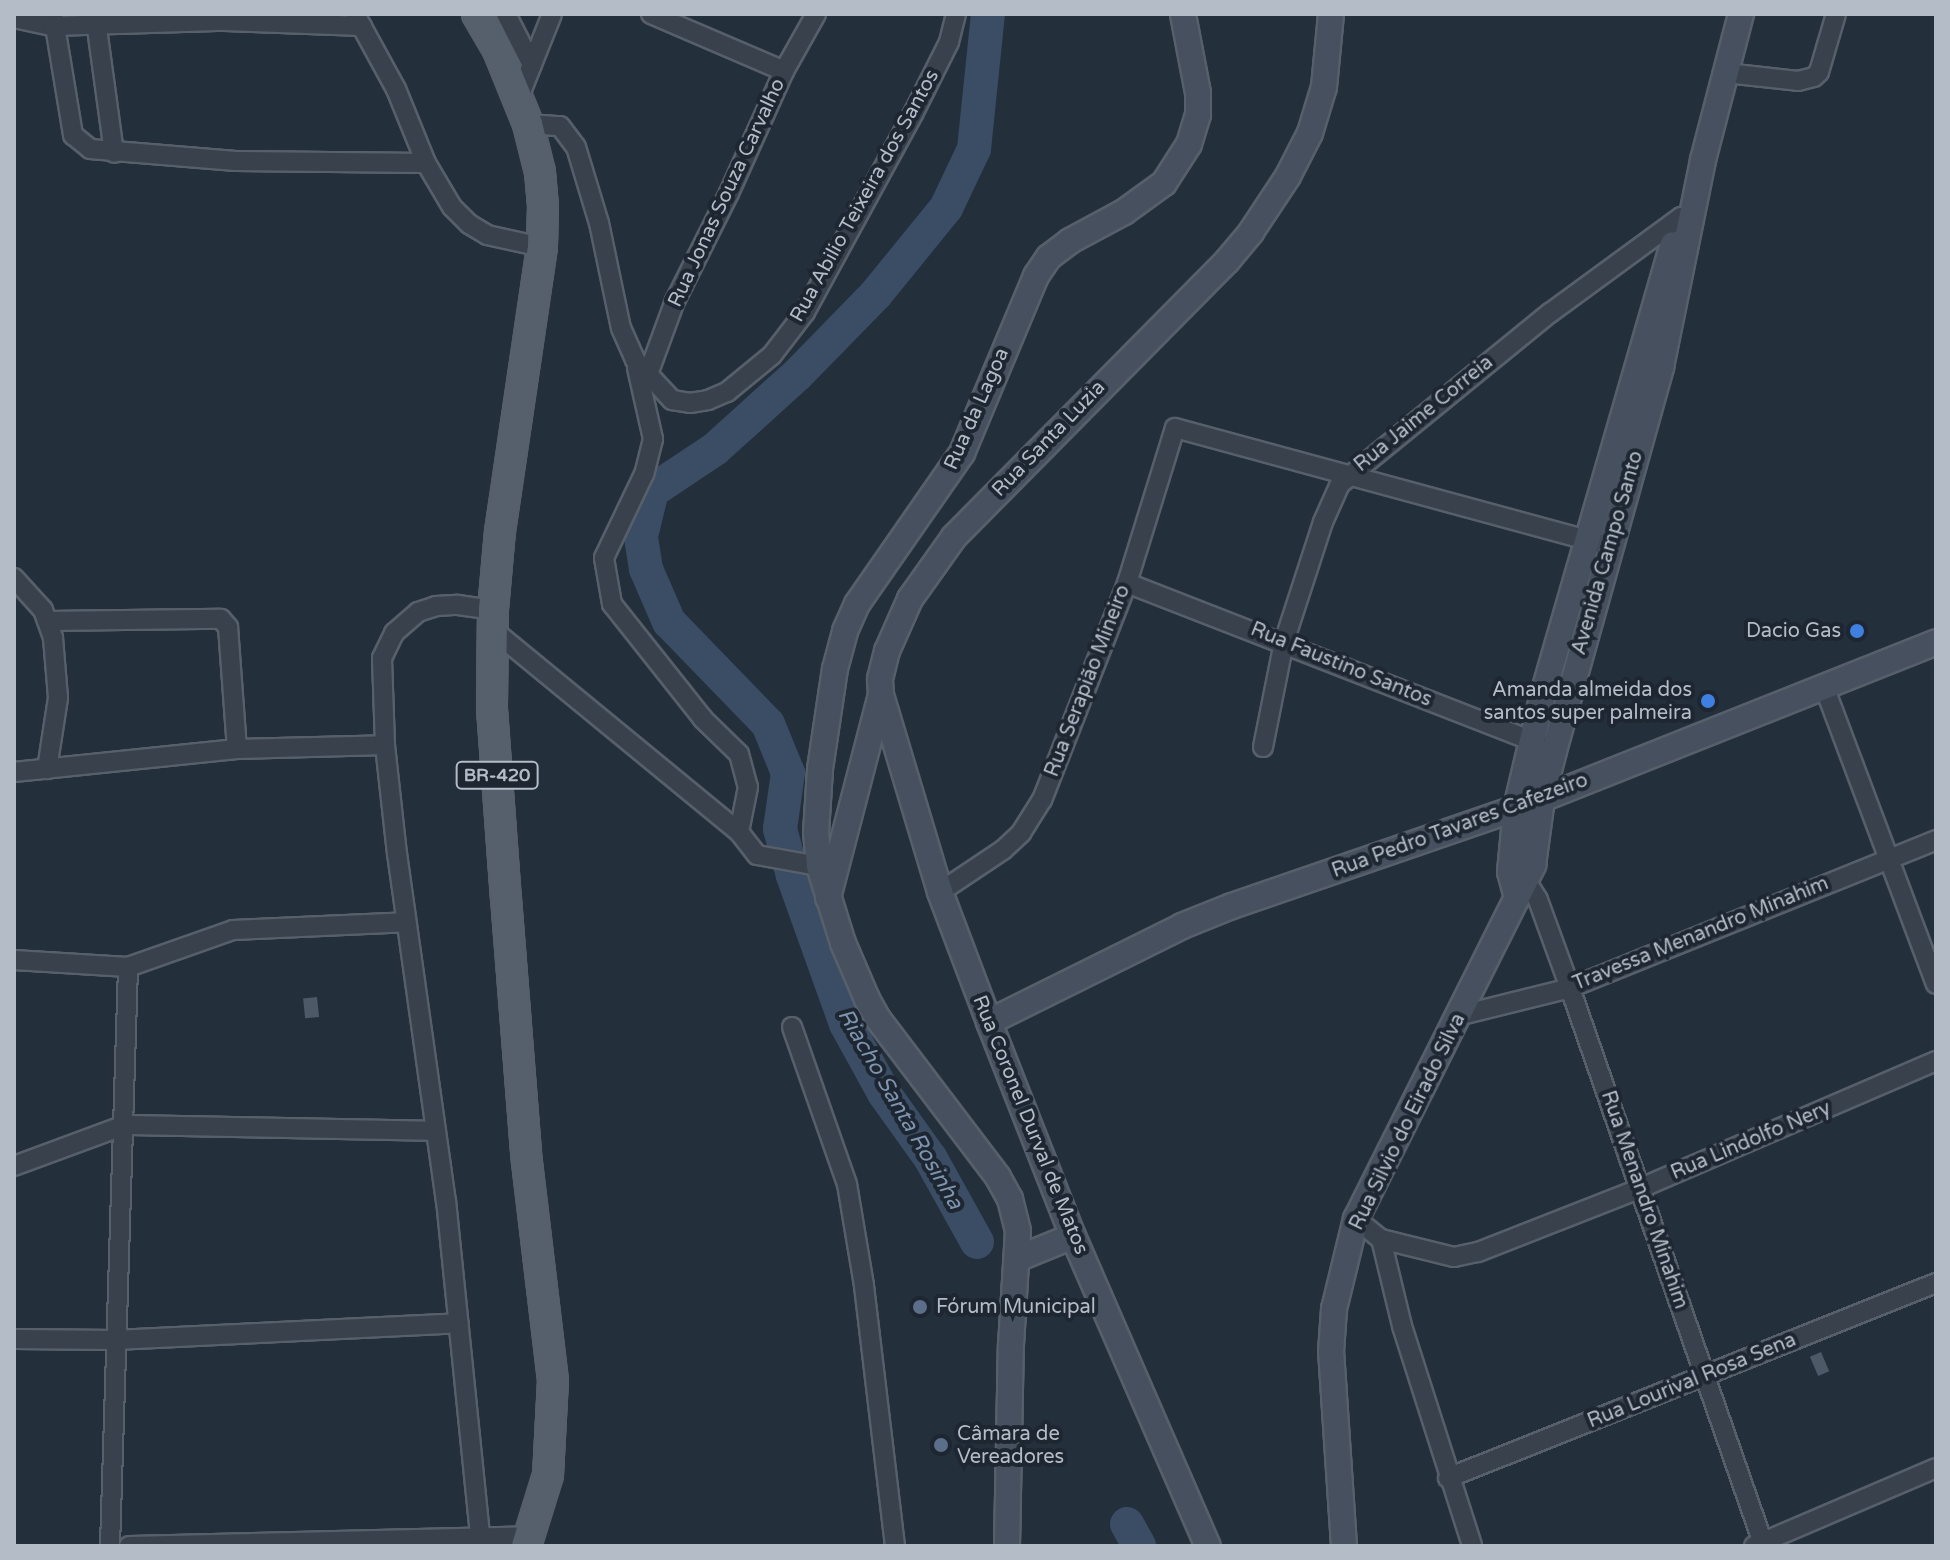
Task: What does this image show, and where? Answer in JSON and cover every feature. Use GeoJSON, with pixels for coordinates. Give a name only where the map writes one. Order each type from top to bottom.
{"type":"FeatureCollection","features":[{"type":"Feature","properties":{"kind":"main road","name":"BR-420"},"geometry":{"type":"LineString","coordinates":[[477,14],[524,111],[540,172],[542,247],[500,531],[493,620],[492,709],[526,1154],[553,1380],[548,1475],[528,1541]]}},
{"type":"Feature","properties":{"kind":"street"},"geometry":{"type":"LineString","coordinates":[[506,14],[532,65]]}},
{"type":"Feature","properties":{"kind":"street"},"geometry":{"type":"LineString","coordinates":[[552,14],[532,65],[524,111],[560,126],[576,147],[599,223],[621,328],[635,360],[653,439],[644,474],[604,558],[612,604],[703,719],[739,754],[748,787],[739,832]]}},
{"type":"Feature","properties":{"kind":"street"},"geometry":{"type":"LineString","coordinates":[[651,14],[784,71]]}},
{"type":"Feature","properties":{"kind":"street","name":"Rua Jonas Souza Carvalho"},"geometry":{"type":"LineString","coordinates":[[647,377],[675,301],[729,193],[784,71],[816,14]]}},
{"type":"Feature","properties":{"kind":"street","name":"Rua Abilio Teixeira dos Santos"},"geometry":{"type":"LineString","coordinates":[[647,377],[672,400],[690,403],[727,392],[772,355],[805,312],[913,114],[949,42],[956,14]]}},
{"type":"Feature","properties":{"kind":"street","name":"Rua da Lagoa"},"geometry":{"type":"LineString","coordinates":[[1007,1546],[1011,1345],[1019,1258],[1018,1231],[1004,1188],[878,1019],[828,900],[819,866],[816,833],[820,769],[835,669],[845,631],[857,604],[962,453],[1025,296],[1049,257],[1070,241],[1148,197],[1164,183],[1189,144],[1198,115],[1198,93],[1183,14]]}},
{"type":"Feature","properties":{"kind":"street","name":"Rua Santa Luzia"},"geometry":{"type":"LineString","coordinates":[[828,900],[881,695],[880,679],[887,651],[910,599],[954,537],[1227,261],[1288,176],[1310,133],[1324,87],[1331,14]]}},
{"type":"Feature","properties":{"kind":"street","name":"Avenida Campo Santo"},"geometry":{"type":"LineString","coordinates":[[1522,889],[1533,865],[1542,799],[1543,746],[1586,539],[1687,218],[1741,14]]}},
{"type":"Feature","properties":{"kind":"street"},"geometry":{"type":"LineString","coordinates":[[1726,73],[1798,81],[1814,77],[1819,72],[1836,14]]}},
{"type":"Feature","properties":{"kind":"street"},"geometry":{"type":"LineString","coordinates":[[14,18],[358,20],[396,89],[426,163],[452,207],[469,224],[487,235],[542,247]]}},
{"type":"Feature","properties":{"kind":"street"},"geometry":{"type":"LineString","coordinates":[[94,19],[114,153]]}},
{"type":"Feature","properties":{"kind":"street"},"geometry":{"type":"LineString","coordinates":[[52,20],[73,135],[90,149],[236,161],[426,163]]}},
{"type":"Feature","properties":{"kind":"street","name":"Avenida Campo Santo"},"geometry":{"type":"LineString","coordinates":[[1522,889],[1510,860],[1516,808],[1543,746],[1610,546],[1661,367],[1687,218]]}},
{"type":"Feature","properties":{"kind":"street","name":"Rua Jaime Correia"},"geometry":{"type":"LineString","coordinates":[[1263,747],[1284,642],[1323,522],[1333,496],[1348,475],[1550,313],[1687,218]]}},
{"type":"Feature","properties":{"kind":"street"},"geometry":{"type":"LineString","coordinates":[[635,360],[647,377]]}},
{"type":"Feature","properties":{"kind":"street","name":"Rua Serapião Mineiro"},"geometry":{"type":"LineString","coordinates":[[940,892],[1003,850],[1021,833],[1042,800],[1127,583],[1175,428],[1348,475]]}},
{"type":"Feature","properties":{"kind":"street"},"geometry":{"type":"LineString","coordinates":[[1348,475],[1610,546]]}},
{"type":"Feature","properties":{"kind":"street"},"geometry":{"type":"LineString","coordinates":[[14,578],[35,598],[53,638],[58,698],[47,769]]}},
{"type":"Feature","properties":{"kind":"street","name":"Rua Faustino Santos"},"geometry":{"type":"LineString","coordinates":[[1127,583],[1543,746]]}},
{"type":"Feature","properties":{"kind":"street"},"geometry":{"type":"LineString","coordinates":[[480,1535],[459,1323],[385,745],[382,658],[394,633],[418,612],[436,606],[493,620],[739,832],[757,855],[819,866]]}},
{"type":"Feature","properties":{"kind":"street"},"geometry":{"type":"LineString","coordinates":[[47,621],[221,619],[228,627],[237,749]]}},
{"type":"Feature","properties":{"kind":"street","name":"Rua Pedro Tavares Cafezeiro"},"geometry":{"type":"LineString","coordinates":[[989,1022],[1182,926],[1542,799],[1825,689],[1936,642]]}},
{"type":"Feature","properties":{"kind":"street"},"geometry":{"type":"LineString","coordinates":[[1825,689],[1936,984]]}},
{"type":"Feature","properties":{"kind":"street","name":"Rua Coronel Durval de Matos"},"geometry":{"type":"LineString","coordinates":[[881,695],[940,892],[989,1022],[1073,1236],[1208,1546]]}},
{"type":"Feature","properties":{"kind":"street"},"geometry":{"type":"LineString","coordinates":[[14,772],[237,749],[385,745]]}},
{"type":"Feature","properties":{"kind":"street","name":"Travessa Menandro Minahim"},"geometry":{"type":"LineString","coordinates":[[1461,1015],[1570,988],[1936,840]]}},
{"type":"Feature","properties":{"kind":"street","name":"Rua Menandro Minahim"},"geometry":{"type":"LineString","coordinates":[[1522,889],[1570,988],[1641,1188],[1760,1545]]}},
{"type":"Feature","properties":{"kind":"street","name":"Rua Silvio do Eirado Silva"},"geometry":{"type":"LineString","coordinates":[[1344,1546],[1331,1352],[1334,1309],[1356,1219],[1522,889]]}},
{"type":"Feature","properties":{"kind":"street"},"geometry":{"type":"LineString","coordinates":[[14,960],[128,967],[233,930],[406,922]]}},
{"type":"Feature","properties":{"kind":"street"},"geometry":{"type":"LineString","coordinates":[[110,1546],[128,967]]}},
{"type":"Feature","properties":{"kind":"street"},"geometry":{"type":"LineString","coordinates":[[792,1027],[847,1184],[864,1286],[895,1546]]}},
{"type":"Feature","properties":{"kind":"street","name":"Rua Lindolfo Nery"},"geometry":{"type":"LineString","coordinates":[[1381,1239],[1454,1257],[1478,1252],[1641,1188],[1936,1061]]}},
{"type":"Feature","properties":{"kind":"street"},"geometry":{"type":"LineString","coordinates":[[14,1166],[125,1125],[434,1131]]}},
{"type":"Feature","properties":{"kind":"street"},"geometry":{"type":"LineString","coordinates":[[1356,1219],[1381,1239],[1402,1326],[1472,1546]]}},
{"type":"Feature","properties":{"kind":"street"},"geometry":{"type":"LineString","coordinates":[[1019,1258],[1073,1236]]}},
{"type":"Feature","properties":{"kind":"street","name":"Rua Lourival Rosa Sena"},"geometry":{"type":"LineString","coordinates":[[1448,1478],[1936,1283]]}},
{"type":"Feature","properties":{"kind":"street"},"geometry":{"type":"LineString","coordinates":[[14,1339],[115,1340],[459,1323]]}},
{"type":"Feature","properties":{"kind":"street"},"geometry":{"type":"LineString","coordinates":[[1760,1545],[1936,1468]]}},
{"type":"Feature","properties":{"kind":"street"},"geometry":{"type":"LineString","coordinates":[[129,1546],[480,1535],[528,1541]]}},
{"type":"Feature","properties":{"kind":"building"},"geometry":{"type":"Polygon","coordinates":[[[317,997],[319,1017],[305,1018],[303,998],[317,997]]]}},
{"type":"Feature","properties":{"kind":"building"},"geometry":{"type":"Polygon","coordinates":[[[1821,1352],[1829,1371],[1818,1376],[1810,1357],[1821,1352]]]}},
{"type":"Feature","properties":{"kind":"waterway","name":"Riacho Santa Rosinha"},"geometry":{"type":"LineString","coordinates":[[977,1242],[931,1159],[884,1093],[846,1024],[793,876],[780,829],[788,773],[768,724],[669,622],[646,569],[641,536],[652,491],[715,449],[797,375],[876,294],[946,208],[974,149],[988,14]]}},
{"type":"Feature","properties":{"kind":"waterway","name":"Riacho Santa Rosinha"},"geometry":{"type":"LineString","coordinates":[[1127,1524],[1139,1546]]}},
{"type":"Feature","properties":{"kind":"place","name":"Dacio Gas"},"geometry":{"type":"Point","coordinates":[1857,631]}},
{"type":"Feature","properties":{"kind":"place","name":"Amanda almeida dos santos super palmeira"},"geometry":{"type":"Point","coordinates":[1708,701]}},
{"type":"Feature","properties":{"kind":"place","name":"Fórum Municipal"},"geometry":{"type":"Point","coordinates":[920,1307]}},
{"type":"Feature","properties":{"kind":"place","name":"Câmara de Vereadores"},"geometry":{"type":"Point","coordinates":[941,1445]}}]}
